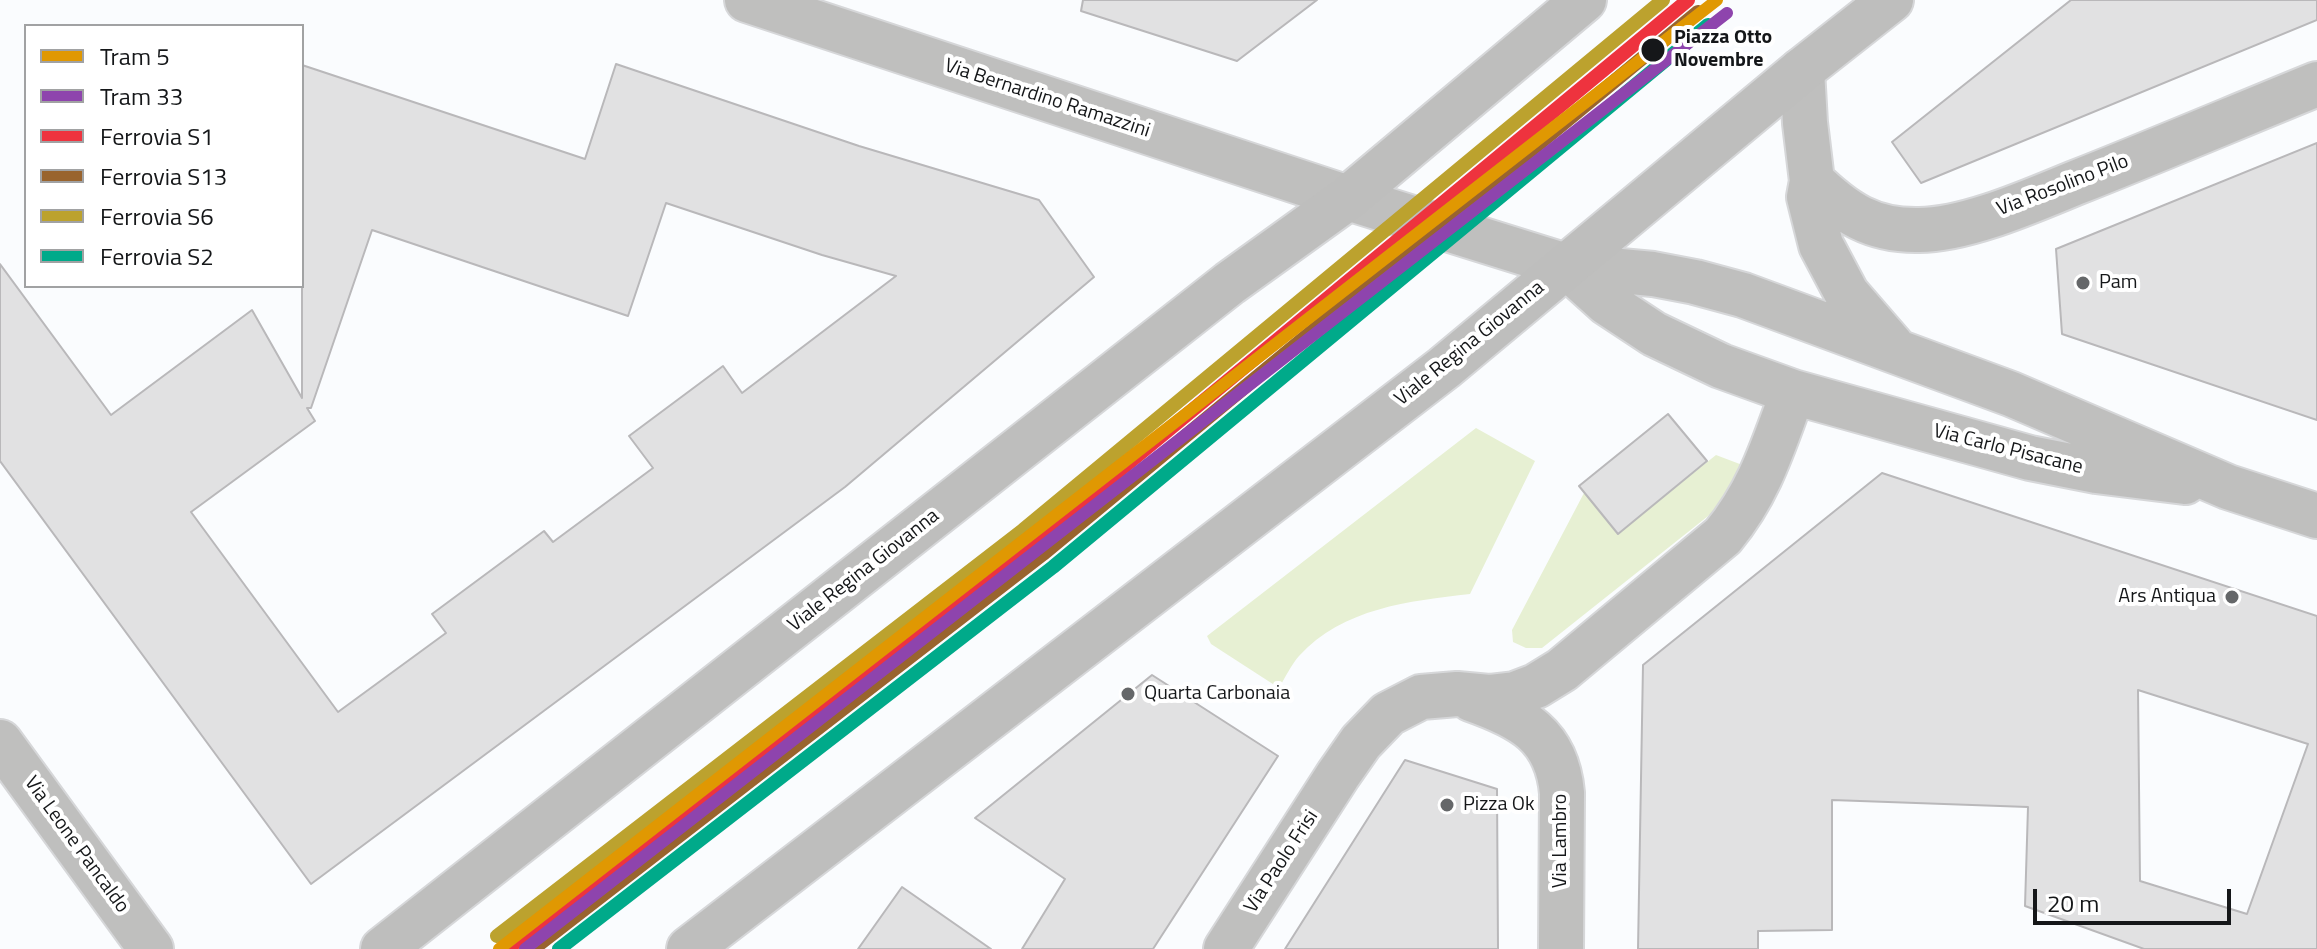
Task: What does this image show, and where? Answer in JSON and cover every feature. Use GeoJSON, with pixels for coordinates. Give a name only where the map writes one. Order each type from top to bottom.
{"type":"FeatureCollection","features":[{"type":"Feature","properties":{"kind":"street","name":"Via Bernardino Ramazzini"},"geometry":{"type":"LineString","coordinates":[[747,0],[1348,198]]}},
{"type":"Feature","properties":{"kind":"street"},"geometry":{"type":"LineString","coordinates":[[1348,198],[1584,0]]}},
{"type":"Feature","properties":{"kind":"street"},"geometry":{"type":"LineString","coordinates":[[1566,266],[1891,0]]}},
{"type":"Feature","properties":{"kind":"street"},"geometry":{"type":"LineString","coordinates":[[1802,70],[1812,181],[1809,197],[1821,245],[1830,266],[1859,309],[1897,351]]}},
{"type":"Feature","properties":{"kind":"street","name":"Via Rosolino Pilo"},"geometry":{"type":"LineString","coordinates":[[1812,181],[1836,204],[1867,221],[1899,229],[1938,229],[1966,223],[2041,197],[2317,84]]}},
{"type":"Feature","properties":{"kind":"street"},"geometry":{"type":"LineString","coordinates":[[1348,198],[1566,266],[1653,274],[1743,295],[1897,351]]}},
{"type":"Feature","properties":{"kind":"street","name":"Viale Regina Giovanna"},"geometry":{"type":"LineString","coordinates":[[383,949],[1230,283],[1348,198]]}},
{"type":"Feature","properties":{"kind":"street"},"geometry":{"type":"LineString","coordinates":[[1457,694],[1489,697],[1515,694],[1536,686],[1562,670],[1723,536],[1739,517],[1764,474],[1793,392],[1721,366],[1654,334],[1607,303],[1566,266]]}},
{"type":"Feature","properties":{"kind":"street","name":"Viale Regina Giovanna"},"geometry":{"type":"LineString","coordinates":[[689,949],[1444,368],[1566,266]]}},
{"type":"Feature","properties":{"kind":"street","name":"Via Carlo Pisacane"},"geometry":{"type":"LineString","coordinates":[[1897,351],[2011,394],[2228,487],[2317,516]]}},
{"type":"Feature","properties":{"kind":"street","name":"Via Carlo Pisacane"},"geometry":{"type":"LineString","coordinates":[[1793,392],[2064,466],[2228,487]]}},
{"type":"Feature","properties":{"kind":"street","name":"Via Paolo Frisi"},"geometry":{"type":"LineString","coordinates":[[1226,949],[1361,742],[1388,714],[1421,697],[1457,694]]}},
{"type":"Feature","properties":{"kind":"street","name":"Via Lambro"},"geometry":{"type":"LineString","coordinates":[[1457,694],[1504,710],[1533,729],[1554,755],[1562,793],[1561,949]]}},
{"type":"Feature","properties":{"kind":"street","name":"Via Leone Pancaldo"},"geometry":{"type":"LineString","coordinates":[[0,742],[151,949]]}},
{"type":"Feature","properties":{"kind":"green space"},"geometry":{"type":"Polygon","coordinates":[[[1476,428],[1535,461],[1470,594],[1401,604],[1356,617],[1316,640],[1299,656],[1279,688],[1211,644],[1207,636],[1476,428]]]}},
{"type":"Feature","properties":{"kind":"green space"},"geometry":{"type":"Polygon","coordinates":[[[1716,455],[1745,466],[1722,505],[1542,648],[1526,648],[1513,642],[1512,630],[1584,493],[1618,533],[1716,455]]]}},
{"type":"Feature","properties":{"kind":"building"},"geometry":{"type":"Polygon","coordinates":[[[1083,0],[1317,0],[1237,61],[1081,11],[1083,0]]]}},
{"type":"Feature","properties":{"kind":"building"},"geometry":{"type":"Polygon","coordinates":[[[2071,0],[2317,0],[2317,20],[1921,183],[1892,142],[2071,0]]]}},
{"type":"Feature","properties":{"kind":"building"},"geometry":{"type":"Polygon","coordinates":[[[616,64],[859,146],[1039,200],[1094,277],[845,487],[311,884],[0,461],[0,264],[111,415],[252,310],[302,398],[304,66],[585,159],[616,64]],[[666,203],[628,316],[372,230],[311,408],[307,408],[315,421],[191,512],[338,712],[446,633],[432,614],[544,531],[553,542],[653,468],[629,436],[723,366],[742,393],[896,276],[666,203]]]}},
{"type":"Feature","properties":{"kind":"building"},"geometry":{"type":"Polygon","coordinates":[[[2317,143],[2317,420],[2062,334],[2056,249],[2317,143]]]}},
{"type":"Feature","properties":{"kind":"building"},"geometry":{"type":"Polygon","coordinates":[[[1668,414],[1707,461],[1618,534],[1579,486],[1668,414]]]}},
{"type":"Feature","properties":{"kind":"building"},"geometry":{"type":"Polygon","coordinates":[[[1882,473],[2317,616],[2317,949],[2144,949],[2025,906],[2028,807],[1832,800],[1832,930],[1758,931],[1758,949],[1638,949],[1643,665],[1882,473]],[[2138,690],[2140,881],[2247,914],[2308,744],[2138,690]]]}},
{"type":"Feature","properties":{"kind":"building"},"geometry":{"type":"Polygon","coordinates":[[[1152,675],[1278,756],[1153,949],[1022,949],[1065,879],[975,818],[1152,675]]]}},
{"type":"Feature","properties":{"kind":"building"},"geometry":{"type":"Polygon","coordinates":[[[1405,760],[1497,789],[1498,949],[1285,949],[1405,760]]]}},
{"type":"Feature","properties":{"kind":"building"},"geometry":{"type":"Polygon","coordinates":[[[902,887],[991,949],[858,949],[902,887]]]}},
{"type":"Feature","properties":{"kind":"tram line","name":"5"},"geometry":{"type":"LineString","coordinates":[[499,949],[1717,0]]}},
{"type":"Feature","properties":{"kind":"tram line","name":"33"},"geometry":{"type":"LineString","coordinates":[[525,949],[1727,13]]}},
{"type":"Feature","properties":{"kind":"rail line","name":"S6"},"geometry":{"type":"LineString","coordinates":[[497,936],[1023,530],[1663,0]]}},
{"type":"Feature","properties":{"kind":"rail line","name":"S1"},"geometry":{"type":"LineString","coordinates":[[507,949],[1033,542],[1688,0]]}},
{"type":"Feature","properties":{"kind":"rail line","name":"S13"},"geometry":{"type":"LineString","coordinates":[[533,949],[1043,554],[1698,12]]}},
{"type":"Feature","properties":{"kind":"rail line","name":"S2"},"geometry":{"type":"LineString","coordinates":[[559,949],[1053,567],[1708,25]]}},
{"type":"Feature","properties":{"kind":"place","name":"Piazza Otto Novembre"},"geometry":{"type":"Point","coordinates":[1653,50]}},
{"type":"Feature","properties":{"kind":"place","name":"Pam"},"geometry":{"type":"Point","coordinates":[2083,283]}},
{"type":"Feature","properties":{"kind":"place","name":"Ars Antiqua"},"geometry":{"type":"Point","coordinates":[2232,597]}},
{"type":"Feature","properties":{"kind":"place","name":"Quarta Carbonaia"},"geometry":{"type":"Point","coordinates":[1128,694]}},
{"type":"Feature","properties":{"kind":"place","name":"Pizza Ok"},"geometry":{"type":"Point","coordinates":[1447,805]}}]}
